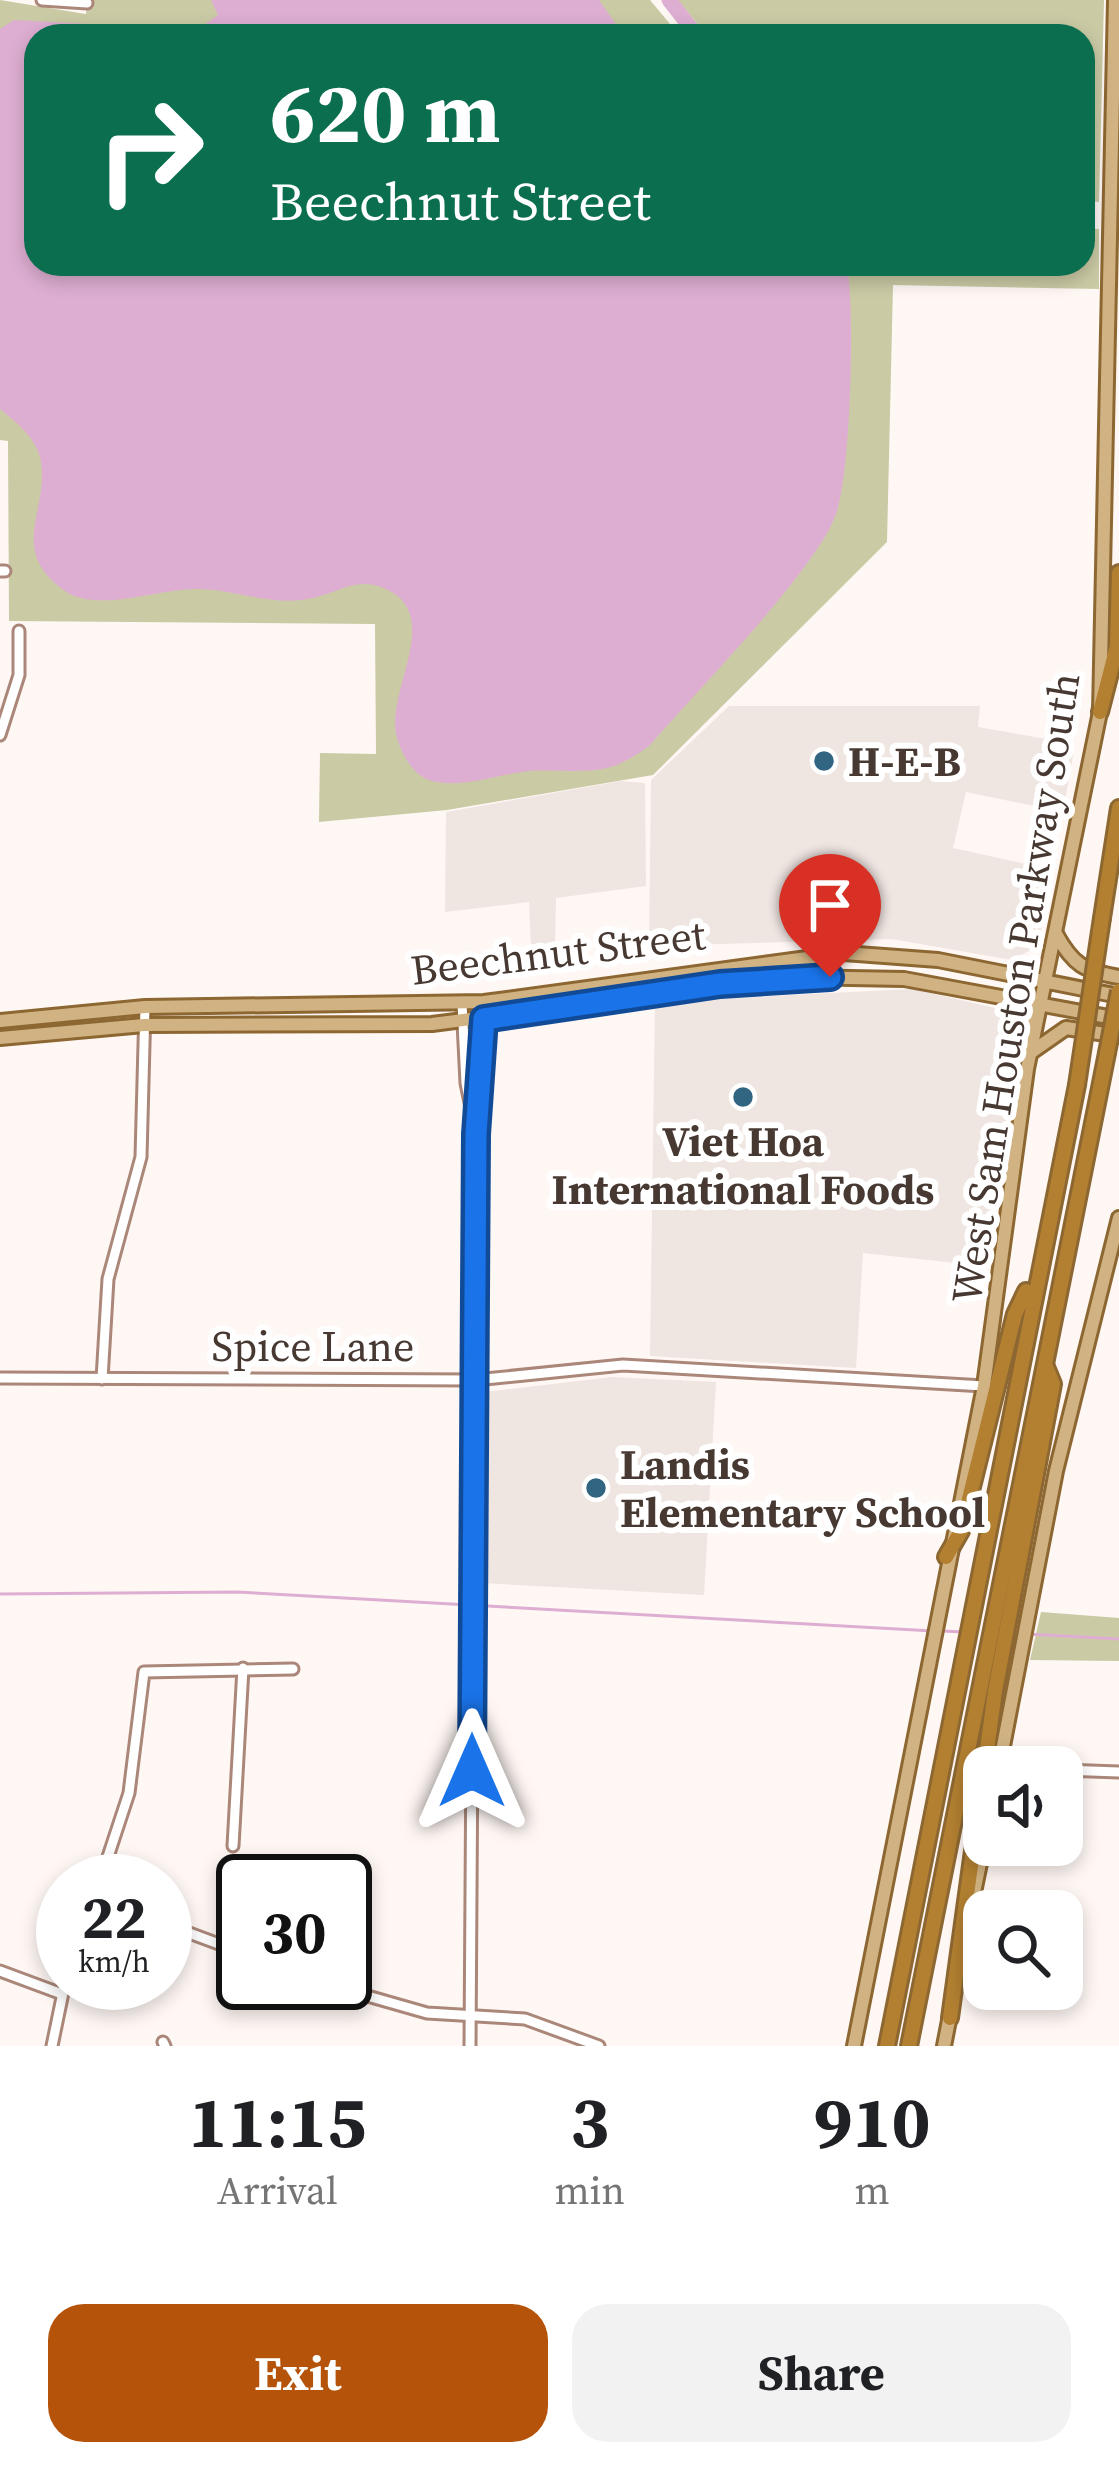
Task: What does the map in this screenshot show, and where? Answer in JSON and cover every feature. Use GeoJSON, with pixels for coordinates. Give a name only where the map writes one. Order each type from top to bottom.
{"type":"FeatureCollection","features":[{"type":"Feature","properties":{"kind":"highway"},"geometry":{"type":"LineString","coordinates":[[1100,712],[1117,646],[1119,574]]}},
{"type":"Feature","properties":{"kind":"highway"},"geometry":{"type":"LineString","coordinates":[[887,2046],[1036,1270],[1077,1084],[1119,808]]}},
{"type":"Feature","properties":{"kind":"highway"},"geometry":{"type":"LineString","coordinates":[[909,2046],[1119,993]]}},
{"type":"Feature","properties":{"kind":"highway"},"geometry":{"type":"LineString","coordinates":[[946,1557],[961,1531],[1015,1314],[1036,1270]]}},
{"type":"Feature","properties":{"kind":"highway"},"geometry":{"type":"LineString","coordinates":[[950,2018],[963,1889],[1001,1660],[1021,1603],[1053,1384],[1045,1364]]}},
{"type":"Feature","properties":{"kind":"main road","name":"West Sam Houston Parkway South"},"geometry":{"type":"LineString","coordinates":[[854,2046],[946,1557],[984,1386],[1032,1047],[1100,712],[1115,0]]}},
{"type":"Feature","properties":{"kind":"main road"},"geometry":{"type":"LineString","coordinates":[[1056,932],[1083,970],[1119,977]]}},
{"type":"Feature","properties":{"kind":"main road"},"geometry":{"type":"LineString","coordinates":[[1016,976],[1052,952]]}},
{"type":"Feature","properties":{"kind":"main road","name":"Beechnut Street"},"geometry":{"type":"LineString","coordinates":[[0,1022],[145,1007],[484,1002],[795,956],[895,954],[1119,993]]}},
{"type":"Feature","properties":{"kind":"main road"},"geometry":{"type":"LineString","coordinates":[[795,956],[796,977]]}},
{"type":"Feature","properties":{"kind":"main road"},"geometry":{"type":"LineString","coordinates":[[656,976],[660,992]]}},
{"type":"Feature","properties":{"kind":"main road","name":"Beechnut Street"},"geometry":{"type":"LineString","coordinates":[[0,1038],[145,1025],[462,1022],[796,977],[904,979],[1119,1019]]}},
{"type":"Feature","properties":{"kind":"main road"},"geometry":{"type":"LineString","coordinates":[[997,994],[1021,1009],[1032,1047],[1066,1028],[1119,1036]]}},
{"type":"Feature","properties":{"kind":"main road"},"geometry":{"type":"LineString","coordinates":[[280,1023],[282,1005]]}},
{"type":"Feature","properties":{"kind":"main road"},"geometry":{"type":"LineString","coordinates":[[1003,1746],[1021,1603],[1119,1218]]}},
{"type":"Feature","properties":{"kind":"main road"},"geometry":{"type":"LineString","coordinates":[[944,2046],[980,1866]]}},
{"type":"Feature","properties":{"kind":"street"},"geometry":{"type":"LineString","coordinates":[[42,0],[87,3]]}},
{"type":"Feature","properties":{"kind":"street"},"geometry":{"type":"LineString","coordinates":[[0,735],[19,675],[19,631]]}},
{"type":"Feature","properties":{"kind":"street"},"geometry":{"type":"LineString","coordinates":[[470,2046],[476,1134],[484,1002]]}},
{"type":"Feature","properties":{"kind":"street"},"geometry":{"type":"LineString","coordinates":[[462,1003],[466,1083],[476,1134]]}},
{"type":"Feature","properties":{"kind":"street"},"geometry":{"type":"LineString","coordinates":[[103,1379],[108,1279],[141,1156],[145,1007]]}},
{"type":"Feature","properties":{"kind":"street","name":"Spice Lane"},"geometry":{"type":"LineString","coordinates":[[0,1378],[475,1380],[623,1365],[984,1386]]}},
{"type":"Feature","properties":{"kind":"street"},"geometry":{"type":"LineString","coordinates":[[233,1846],[243,1668]]}},
{"type":"Feature","properties":{"kind":"street"},"geometry":{"type":"LineString","coordinates":[[109,1854],[129,1793],[144,1672],[293,1669]]}},
{"type":"Feature","properties":{"kind":"street"},"geometry":{"type":"LineString","coordinates":[[1083,1771],[1119,1772]]}},
{"type":"Feature","properties":{"kind":"street"},"geometry":{"type":"LineString","coordinates":[[0,1971],[36,1981]]}},
{"type":"Feature","properties":{"kind":"street"},"geometry":{"type":"LineString","coordinates":[[372,1997],[427,2013],[525,2019],[598,2046]]}},
{"type":"Feature","properties":{"kind":"street"},"geometry":{"type":"LineString","coordinates":[[52,2046],[59,2010]]}},
{"type":"Feature","properties":{"kind":"shaded area"},"geometry":{"type":"Polygon","coordinates":[[[211,0],[599,0],[616,24],[205,24],[218,15],[211,0]]]}},
{"type":"Feature","properties":{"kind":"shaded area"},"geometry":{"type":"Polygon","coordinates":[[[14,20],[87,24],[24,24],[24,276],[848,276],[850,390],[836,514],[805,566],[650,745],[601,769],[529,771],[466,782],[429,780],[413,768],[397,738],[395,719],[409,656],[411,617],[403,601],[386,589],[356,585],[294,601],[200,589],[95,600],[65,591],[47,575],[34,544],[40,457],[29,436],[0,409],[0,29],[14,20]]]}},
{"type":"Feature","properties":{"kind":"shaded area"},"geometry":{"type":"Polygon","coordinates":[[[729,706],[980,706],[978,727],[1075,744],[1063,812],[966,792],[953,848],[1054,870],[1038,946],[1012,960],[892,939],[649,946],[651,780],[729,706]]]}},
{"type":"Feature","properties":{"kind":"shaded area"},"geometry":{"type":"Polygon","coordinates":[[[621,781],[645,783],[646,886],[556,898],[555,944],[531,946],[529,902],[445,912],[446,812],[621,781]]]}},
{"type":"Feature","properties":{"kind":"shaded area"},"geometry":{"type":"Polygon","coordinates":[[[912,989],[1004,1010],[1019,1035],[984,1266],[863,1253],[856,1368],[650,1356],[655,1002],[912,989]]]}},
{"type":"Feature","properties":{"kind":"shaded area","name":"Landis Elementary School"},"geometry":{"type":"Polygon","coordinates":[[[612,1377],[716,1382],[704,1595],[482,1583],[484,1392],[612,1377]]]}},
{"type":"Feature","properties":{"kind":"green space"},"geometry":{"type":"Polygon","coordinates":[[[0,0],[86,14],[87,0],[650,0],[670,24],[24,24],[24,276],[1095,276],[1095,229],[1099,229],[1099,289],[893,285],[887,542],[653,775],[447,810],[319,822],[320,753],[376,754],[375,624],[9,621],[8,441],[0,440],[0,0]]]}},
{"type":"Feature","properties":{"kind":"green space"},"geometry":{"type":"Polygon","coordinates":[[[678,0],[1104,0],[1099,202],[1095,202],[1095,24],[697,24],[678,0]]]}},
{"type":"Feature","properties":{"kind":"green space"},"geometry":{"type":"Polygon","coordinates":[[[1041,1612],[1119,1618],[1119,1661],[1030,1660],[1041,1612]]]}},
{"type":"Feature","properties":{"kind":"waterway"},"geometry":{"type":"LineString","coordinates":[[669,0],[688,24]]}},
{"type":"Feature","properties":{"kind":"waterway"},"geometry":{"type":"LineString","coordinates":[[0,1594],[237,1592],[933,1631]]}},
{"type":"Feature","properties":{"kind":"waterway"},"geometry":{"type":"LineString","coordinates":[[943,1631],[963,1632]]}},
{"type":"Feature","properties":{"kind":"waterway"},"geometry":{"type":"LineString","coordinates":[[1027,1634],[1119,1639]]}},
{"type":"Feature","properties":{"kind":"place","name":"H-E-B"},"geometry":{"type":"Point","coordinates":[824,761]}},
{"type":"Feature","properties":{"kind":"place","name":"Viet Hoa International Foods"},"geometry":{"type":"Point","coordinates":[743,1097]}},
{"type":"Feature","properties":{"kind":"place","name":"Landis Elementary School"},"geometry":{"type":"Point","coordinates":[596,1488]}},
{"type":"Feature","properties":{"kind":"route"},"geometry":{"type":"LineString","coordinates":[[472,1771],[476,1134],[484,1019],[720,984],[830,977]]}}]}
